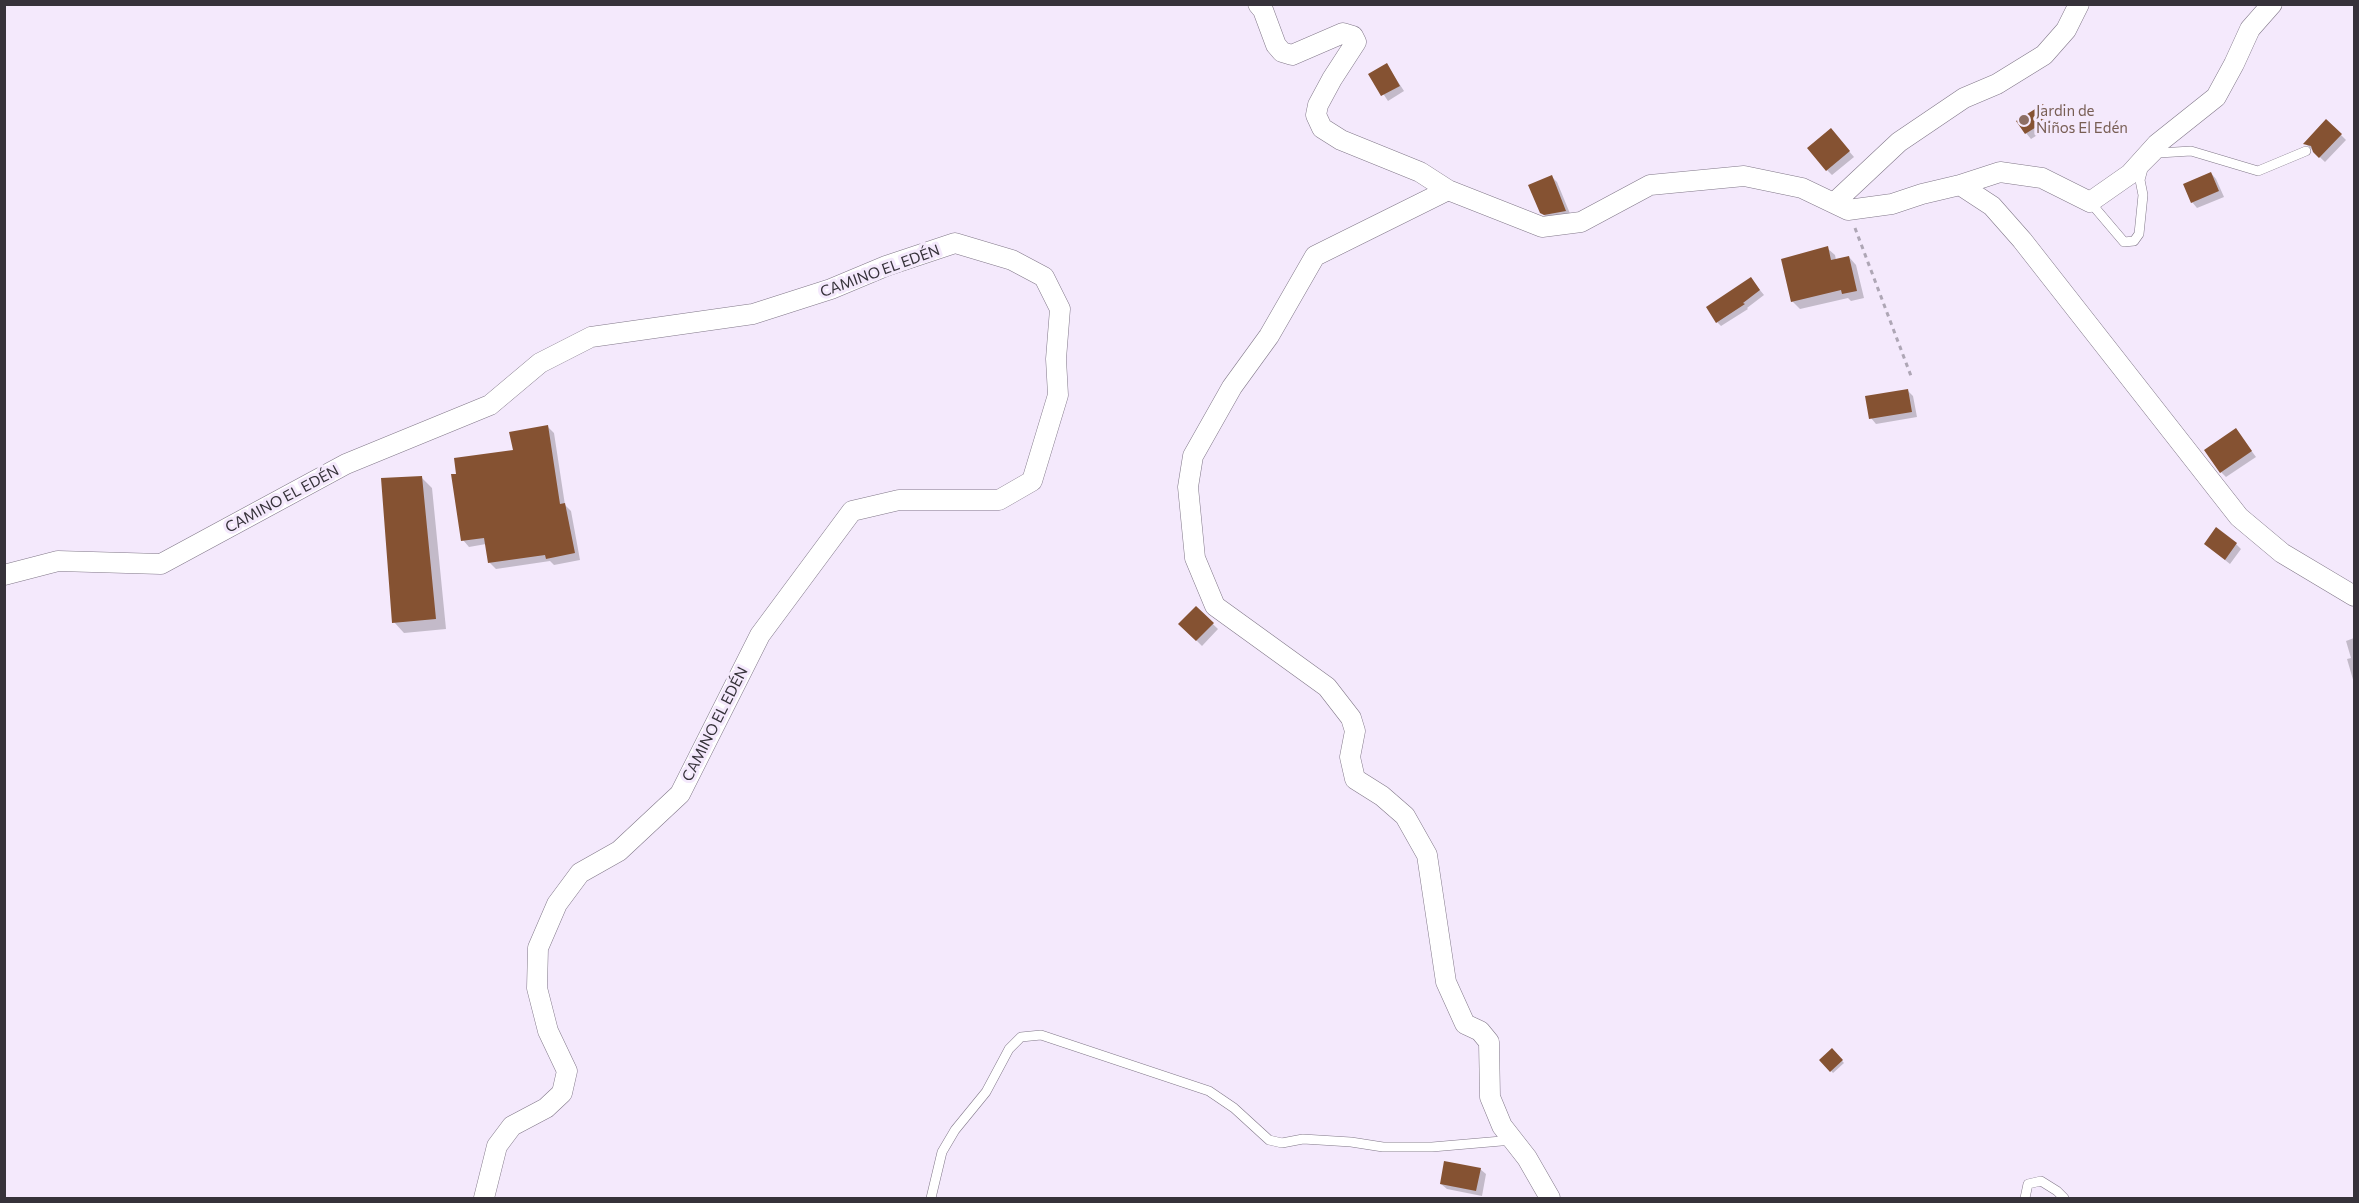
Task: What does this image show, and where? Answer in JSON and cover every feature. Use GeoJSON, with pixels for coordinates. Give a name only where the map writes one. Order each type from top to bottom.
{"type":"FeatureCollection","features":[{"type":"Feature","properties":{"kind":"street"},"geometry":{"type":"LineString","coordinates":[[1258,4],[1263,10],[1276,45],[1282,52],[1292,55],[1343,33],[1353,36],[1356,42],[1318,105],[1316,116],[1322,128],[1341,140],[1420,172],[1448,190],[1542,227],[1581,222],[1650,185],[1744,176],[1802,188],[1841,207],[1892,204],[2000,172],[2042,178],[2090,202],[2130,174],[2157,144],[2216,97],[2250,29],[2272,4]]}},
{"type":"Feature","properties":{"kind":"street"},"geometry":{"type":"LineString","coordinates":[[1841,207],[1899,142],[1964,98],[1996,84],[2044,55],[2066,30],[2079,4]]}},
{"type":"Feature","properties":{"kind":"street"},"geometry":{"type":"LineString","coordinates":[[1960,185],[1992,206],[2022,240],[2239,518],[2282,553],[2355,596]]}},
{"type":"Feature","properties":{"kind":"street"},"geometry":{"type":"LineString","coordinates":[[1448,190],[1315,256],[1269,336],[1232,387],[1193,456],[1188,487],[1195,558],[1215,606],[1327,687],[1351,718],[1355,731],[1350,757],[1355,779],[1382,796],[1405,816],[1427,855],[1446,982],[1465,1024],[1480,1031],[1489,1042],[1490,1097],[1502,1126],[1527,1158],[1550,1198]]}},
{"type":"Feature","properties":{"kind":"street","name":"CAMINO EL EDÉN"},"geometry":{"type":"LineString","coordinates":[[4,575],[58,561],[161,564],[346,464],[490,405],[540,363],[591,338],[753,314],[831,289],[886,266],[955,243],[1012,260],[1044,277],[1060,309],[1056,359],[1058,395],[1032,481],[999,500],[899,500],[852,511],[760,635],[680,794],[619,851],[580,873],[557,904],[538,948],[537,988],[548,1031],[567,1071],[562,1093],[546,1108],[512,1126],[497,1146],[484,1198]]}},
{"type":"Feature","properties":{"kind":"lane"},"geometry":{"type":"LineString","coordinates":[[2090,202],[2124,242],[2134,242],[2139,234],[2143,195],[2140,180],[2143,169],[2159,153],[2191,151],[2258,171],[2306,151]]}},
{"type":"Feature","properties":{"kind":"lane"},"geometry":{"type":"LineString","coordinates":[[931,1198],[942,1152],[955,1130],[986,1092],[1009,1049],[1021,1037],[1041,1035],[1209,1091],[1234,1108],[1269,1140],[1282,1143],[1303,1139],[1383,1147],[1422,1147],[1513,1140]]}},
{"type":"Feature","properties":{"kind":"lane"},"geometry":{"type":"LineString","coordinates":[[2025,1198],[2028,1184],[2041,1181],[2064,1198]]}},
{"type":"Feature","properties":{"kind":"path"},"geometry":{"type":"LineString","coordinates":[[1841,207],[1911,376]]}},
{"type":"Feature","properties":{"kind":"building"},"geometry":{"type":"Polygon","coordinates":[[[1387,63],[1400,86],[1381,96],[1368,74],[1387,63]]]}},
{"type":"Feature","properties":{"kind":"building"},"geometry":{"type":"Polygon","coordinates":[[[2043,104],[2051,118],[2025,134],[2016,121],[2043,104]]]}},
{"type":"Feature","properties":{"kind":"building"},"geometry":{"type":"Polygon","coordinates":[[[2326,119],[2342,134],[2319,158],[2311,146],[2303,144],[2326,119]]]}},
{"type":"Feature","properties":{"kind":"building"},"geometry":{"type":"Polygon","coordinates":[[[1831,128],[1850,151],[1826,171],[1807,148],[1831,128]]]}},
{"type":"Feature","properties":{"kind":"building"},"geometry":{"type":"Polygon","coordinates":[[[2211,172],[2219,191],[2191,203],[2183,184],[2211,172]]]}},
{"type":"Feature","properties":{"kind":"building"},"geometry":{"type":"Polygon","coordinates":[[[1552,175],[1566,211],[1544,215],[1540,213],[1528,185],[1552,175]]]}},
{"type":"Feature","properties":{"kind":"building"},"geometry":{"type":"Polygon","coordinates":[[[1828,246],[1831,260],[1849,256],[1857,291],[1842,294],[1841,290],[1791,302],[1781,259],[1828,246]]]}},
{"type":"Feature","properties":{"kind":"building"},"geometry":{"type":"Polygon","coordinates":[[[1751,277],[1760,290],[1743,303],[1745,304],[1716,323],[1706,307],[1751,277]]]}},
{"type":"Feature","properties":{"kind":"building"},"geometry":{"type":"Polygon","coordinates":[[[1908,389],[1912,412],[1869,419],[1865,396],[1908,389]]]}},
{"type":"Feature","properties":{"kind":"building"},"geometry":{"type":"Polygon","coordinates":[[[548,425],[560,504],[565,503],[575,553],[546,559],[545,555],[488,563],[484,538],[461,541],[451,474],[456,474],[454,458],[513,450],[509,432],[548,425]]]}},
{"type":"Feature","properties":{"kind":"building"},"geometry":{"type":"Polygon","coordinates":[[[2236,428],[2252,451],[2220,473],[2204,450],[2236,428]]]}},
{"type":"Feature","properties":{"kind":"building"},"geometry":{"type":"Polygon","coordinates":[[[422,476],[436,619],[392,623],[381,478],[422,476]]]}},
{"type":"Feature","properties":{"kind":"building"},"geometry":{"type":"Polygon","coordinates":[[[2216,527],[2237,543],[2225,560],[2204,544],[2216,527]]]}},
{"type":"Feature","properties":{"kind":"building"},"geometry":{"type":"Polygon","coordinates":[[[1196,606],[1214,623],[1196,641],[1178,624],[1196,606]]]}},
{"type":"Feature","properties":{"kind":"building"},"geometry":{"type":"Polygon","coordinates":[[[1832,1048],[1843,1060],[1830,1072],[1819,1060],[1832,1048]]]}},
{"type":"Feature","properties":{"kind":"building"},"geometry":{"type":"Polygon","coordinates":[[[1444,1161],[1481,1168],[1476,1191],[1440,1184],[1444,1161]]]}},
{"type":"Feature","properties":{"kind":"place","name":"Jardin de Niños El Edén"},"geometry":{"type":"Point","coordinates":[2024,120]}}]}
